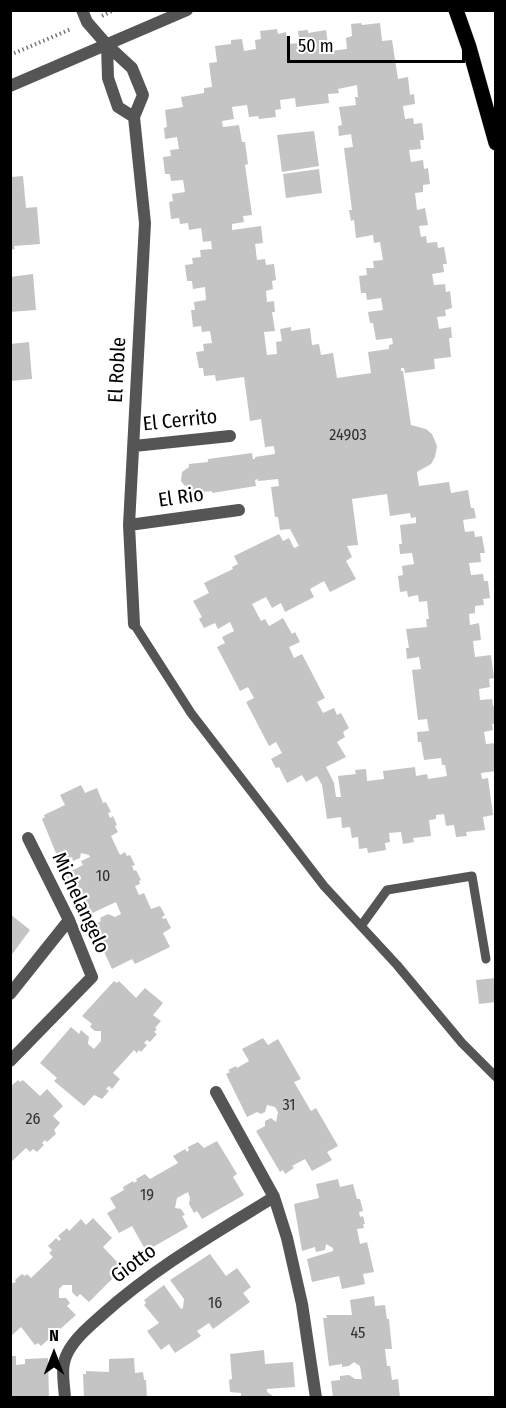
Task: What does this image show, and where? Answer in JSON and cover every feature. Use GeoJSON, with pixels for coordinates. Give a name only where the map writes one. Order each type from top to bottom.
{"type":"FeatureCollection","features":[{"type":"Feature","properties":{"kind":"main road"},"geometry":{"type":"LineString","coordinates":[[456,10],[469,47],[495,143]]}},
{"type":"Feature","properties":{"kind":"street"},"geometry":{"type":"LineString","coordinates":[[10,86],[187,10]]}},
{"type":"Feature","properties":{"kind":"street","name":"El Roble"},"geometry":{"type":"LineString","coordinates":[[85,16],[107,45],[132,68],[143,95],[134,117],[145,223],[129,525],[134,624]]}},
{"type":"Feature","properties":{"kind":"street"},"geometry":{"type":"LineString","coordinates":[[107,45],[108,78],[118,107],[134,117]]}},
{"type":"Feature","properties":{"kind":"street","name":"El Cerrito"},"geometry":{"type":"LineString","coordinates":[[134,446],[230,436]]}},
{"type":"Feature","properties":{"kind":"street","name":"El Rio"},"geometry":{"type":"LineString","coordinates":[[129,525],[239,510]]}},
{"type":"Feature","properties":{"kind":"street","name":"Michelangelo"},"geometry":{"type":"LineString","coordinates":[[11,1059],[92,977],[69,920],[28,838]]}},
{"type":"Feature","properties":{"kind":"street"},"geometry":{"type":"LineString","coordinates":[[10,994],[69,920]]}},
{"type":"Feature","properties":{"kind":"street"},"geometry":{"type":"LineString","coordinates":[[216,1092],[274,1197],[287,1238],[302,1304],[315,1398]]}},
{"type":"Feature","properties":{"kind":"street","name":"Giotto"},"geometry":{"type":"LineString","coordinates":[[65,1398],[63,1368],[67,1354],[77,1338],[160,1267],[274,1197]]}},
{"type":"Feature","properties":{"kind":"lane"},"geometry":{"type":"LineString","coordinates":[[134,624],[191,713],[324,886],[397,965],[462,1043],[495,1077]]}},
{"type":"Feature","properties":{"kind":"lane"},"geometry":{"type":"LineString","coordinates":[[361,926],[387,890],[472,876],[486,959]]}},
{"type":"Feature","properties":{"kind":"path"},"geometry":{"type":"LineString","coordinates":[[10,55],[85,16],[114,10]]}},
{"type":"Feature","properties":{"kind":"building"},"geometry":{"type":"Polygon","coordinates":[[[380,23],[382,41],[392,40],[398,79],[408,77],[410,95],[414,94],[415,104],[403,106],[405,119],[413,118],[414,124],[422,123],[424,140],[420,140],[421,149],[409,150],[411,162],[423,160],[424,169],[428,168],[430,184],[423,185],[423,192],[415,193],[417,210],[425,208],[428,225],[419,226],[421,237],[426,236],[427,243],[437,242],[438,248],[444,247],[447,264],[443,264],[444,272],[432,274],[434,285],[445,284],[446,292],[450,291],[452,308],[445,310],[446,316],[437,317],[439,329],[451,327],[452,338],[449,338],[451,357],[434,359],[435,369],[405,373],[404,368],[401,368],[401,371],[403,371],[411,425],[426,429],[432,434],[437,446],[431,464],[417,472],[419,486],[449,482],[451,493],[468,490],[471,508],[474,508],[476,518],[463,520],[465,532],[474,531],[475,537],[482,536],[485,553],[480,553],[481,562],[469,563],[471,575],[483,574],[484,581],[488,581],[490,598],[483,599],[484,605],[475,606],[475,613],[469,614],[470,625],[479,623],[481,640],[473,641],[475,657],[491,655],[494,678],[489,679],[490,687],[479,689],[480,700],[492,699],[493,706],[496,706],[496,724],[492,724],[493,730],[484,732],[486,744],[496,743],[496,771],[481,773],[482,779],[488,778],[493,815],[483,817],[485,830],[466,832],[467,836],[456,837],[454,825],[446,826],[444,814],[436,815],[436,819],[429,820],[431,836],[413,838],[414,842],[403,844],[401,832],[389,833],[390,842],[385,843],[386,850],[368,853],[367,848],[359,849],[358,837],[352,838],[350,827],[342,828],[341,817],[327,819],[322,785],[317,776],[306,782],[302,775],[287,783],[279,767],[276,768],[271,759],[282,753],[276,742],[269,746],[246,702],[254,698],[248,687],[240,691],[217,647],[225,643],[222,637],[234,631],[230,622],[218,629],[215,623],[204,628],[199,619],[202,617],[193,601],[209,593],[204,583],[233,569],[232,567],[238,564],[234,556],[279,534],[283,541],[289,538],[294,548],[299,546],[290,529],[280,530],[278,517],[275,517],[271,487],[279,486],[278,479],[258,481],[258,479],[255,480],[256,486],[212,493],[212,491],[193,493],[192,488],[181,481],[182,472],[189,467],[189,464],[252,453],[253,459],[275,454],[274,446],[265,447],[261,419],[250,421],[244,377],[216,381],[215,375],[204,376],[203,368],[199,368],[196,352],[204,351],[203,344],[212,343],[210,331],[202,332],[201,326],[193,327],[191,310],[195,310],[194,302],[206,300],[205,287],[193,289],[192,281],[187,281],[185,265],[193,264],[192,258],[201,257],[200,250],[212,249],[211,241],[203,242],[201,228],[189,230],[188,223],[180,224],[179,218],[171,219],[169,202],[173,201],[172,194],[185,192],[183,180],[171,181],[170,174],[165,174],[163,157],[171,156],[170,150],[179,149],[177,137],[165,139],[164,128],[167,127],[165,110],[183,107],[181,97],[204,93],[204,88],[212,87],[209,63],[217,62],[215,46],[231,44],[231,40],[242,39],[244,51],[256,49],[255,40],[261,39],[260,31],[277,29],[278,34],[286,32],[288,44],[300,43],[298,31],[308,30],[308,33],[326,30],[329,51],[347,49],[346,38],[352,36],[351,24],[380,23]],[[357,85],[338,89],[339,93],[328,94],[329,103],[296,107],[295,98],[280,100],[281,109],[275,110],[276,117],[259,119],[258,116],[249,117],[247,105],[232,107],[234,119],[222,121],[223,127],[239,125],[242,142],[245,142],[248,164],[245,165],[252,215],[243,216],[244,222],[232,224],[232,230],[261,226],[263,243],[255,244],[257,260],[265,259],[266,265],[274,264],[276,280],[272,281],[273,289],[266,291],[267,302],[274,301],[275,312],[272,312],[275,331],[264,332],[267,355],[277,354],[276,342],[282,341],[280,329],[291,327],[291,331],[310,328],[312,345],[319,344],[321,355],[333,353],[337,378],[371,373],[368,352],[389,349],[389,345],[393,344],[392,338],[376,340],[373,323],[370,323],[368,312],[383,310],[381,298],[367,300],[366,293],[361,293],[359,276],[367,275],[366,268],[374,268],[373,261],[383,260],[380,242],[374,243],[373,235],[356,238],[354,220],[351,221],[349,210],[352,210],[344,148],[353,147],[351,134],[339,136],[338,126],[342,125],[339,107],[356,105],[357,85]],[[387,494],[352,499],[358,545],[347,546],[352,557],[346,561],[356,579],[330,592],[324,581],[310,589],[314,597],[285,612],[281,603],[272,608],[266,597],[252,604],[261,621],[265,619],[269,626],[283,618],[292,634],[295,632],[300,642],[289,647],[294,658],[302,654],[325,698],[317,702],[323,713],[334,708],[337,715],[341,713],[349,728],[343,732],[345,737],[337,742],[346,757],[326,767],[334,783],[336,797],[341,797],[338,776],[356,774],[355,770],[366,769],[367,781],[384,779],[383,771],[415,767],[416,776],[427,774],[428,779],[447,776],[441,758],[424,760],[417,732],[429,731],[427,719],[418,720],[412,670],[421,669],[419,657],[407,659],[406,648],[409,648],[406,629],[427,627],[426,619],[429,619],[427,601],[419,602],[418,595],[408,597],[407,591],[400,592],[398,576],[403,575],[402,566],[414,564],[412,553],[400,554],[399,544],[402,544],[400,525],[416,523],[416,517],[411,518],[410,513],[390,516],[387,494]]]}},
{"type":"Feature","properties":{"kind":"building"},"geometry":{"type":"Polygon","coordinates":[[[314,131],[319,166],[282,172],[277,135],[314,131]]]}},
{"type":"Feature","properties":{"kind":"building"},"geometry":{"type":"Polygon","coordinates":[[[319,169],[322,193],[286,198],[283,174],[319,169]]]}},
{"type":"Feature","properties":{"kind":"building"},"geometry":{"type":"Polygon","coordinates":[[[23,176],[26,208],[37,207],[40,244],[14,246],[15,249],[10,250],[10,177],[23,176]]]}},
{"type":"Feature","properties":{"kind":"building"},"geometry":{"type":"Polygon","coordinates":[[[33,274],[36,310],[10,312],[10,277],[33,274]]]}},
{"type":"Feature","properties":{"kind":"building"},"geometry":{"type":"Polygon","coordinates":[[[29,342],[32,379],[10,381],[10,344],[29,342]]]}},
{"type":"Feature","properties":{"kind":"building"},"geometry":{"type":"Polygon","coordinates":[[[81,785],[85,793],[97,788],[103,803],[106,802],[111,812],[108,813],[110,818],[113,816],[117,825],[115,826],[118,832],[111,836],[120,855],[125,852],[127,856],[130,855],[135,865],[132,866],[134,871],[136,870],[141,880],[140,884],[135,886],[139,895],[144,893],[151,909],[160,906],[165,915],[163,919],[166,918],[171,928],[163,933],[170,947],[135,964],[132,959],[112,969],[92,926],[108,914],[115,917],[121,914],[116,902],[86,916],[65,874],[83,865],[81,861],[90,857],[81,853],[80,858],[73,861],[72,857],[60,863],[42,819],[44,815],[65,805],[60,795],[81,785]]]}},
{"type":"Feature","properties":{"kind":"building"},"geometry":{"type":"Polygon","coordinates":[[[10,914],[30,930],[10,957],[10,914]]]}},
{"type":"Feature","properties":{"kind":"building"},"geometry":{"type":"Polygon","coordinates":[[[496,978],[496,1002],[479,1004],[476,980],[496,978]]]}},
{"type":"Feature","properties":{"kind":"building"},"geometry":{"type":"Polygon","coordinates":[[[114,981],[117,983],[119,981],[136,998],[145,988],[163,1003],[153,1015],[161,1021],[155,1028],[157,1029],[154,1032],[157,1034],[150,1042],[147,1040],[144,1043],[147,1045],[141,1052],[139,1050],[137,1053],[134,1050],[113,1073],[120,1079],[112,1089],[109,1086],[106,1089],[109,1091],[102,1099],[94,1095],[84,1106],[54,1081],[57,1078],[40,1063],[71,1027],[79,1034],[81,1030],[89,1037],[88,1044],[94,1049],[101,1041],[101,1031],[95,1031],[90,1027],[92,1024],[82,1016],[114,981]]]}},
{"type":"Feature","properties":{"kind":"building"},"geometry":{"type":"Polygon","coordinates":[[[263,1038],[268,1045],[278,1039],[301,1079],[294,1082],[311,1111],[316,1108],[338,1146],[327,1152],[332,1160],[312,1171],[305,1159],[292,1166],[294,1168],[285,1174],[283,1170],[280,1172],[256,1131],[265,1126],[265,1121],[271,1118],[276,1122],[278,1112],[275,1107],[267,1105],[265,1112],[261,1114],[257,1112],[247,1117],[226,1074],[230,1072],[228,1070],[249,1061],[242,1049],[263,1038]]]}},
{"type":"Feature","properties":{"kind":"building"},"geometry":{"type":"Polygon","coordinates":[[[18,1080],[20,1082],[23,1080],[40,1096],[47,1089],[63,1106],[53,1116],[60,1123],[54,1130],[56,1134],[47,1142],[45,1140],[42,1143],[44,1145],[37,1152],[33,1149],[30,1152],[26,1148],[10,1163],[10,1087],[18,1080]]]}},
{"type":"Feature","properties":{"kind":"building"},"geometry":{"type":"Polygon","coordinates":[[[217,1141],[237,1174],[233,1177],[244,1195],[202,1219],[197,1211],[194,1213],[189,1204],[188,1192],[177,1198],[175,1208],[181,1209],[188,1227],[146,1251],[132,1226],[119,1233],[107,1213],[116,1208],[110,1198],[145,1174],[150,1179],[178,1163],[173,1156],[185,1149],[187,1152],[188,1147],[198,1142],[204,1148],[217,1141]]]}},
{"type":"Feature","properties":{"kind":"building"},"geometry":{"type":"Polygon","coordinates":[[[338,1179],[340,1187],[353,1184],[357,1199],[360,1199],[363,1211],[359,1212],[360,1217],[363,1216],[365,1224],[363,1224],[364,1228],[357,1229],[360,1244],[367,1242],[374,1272],[363,1274],[365,1284],[342,1289],[339,1276],[312,1282],[307,1259],[333,1251],[333,1248],[326,1244],[325,1250],[316,1252],[315,1247],[302,1251],[294,1204],[319,1198],[316,1184],[338,1179]]]}},
{"type":"Feature","properties":{"kind":"building"},"geometry":{"type":"Polygon","coordinates":[[[93,1218],[112,1238],[103,1247],[121,1266],[119,1268],[121,1270],[89,1302],[80,1294],[77,1297],[72,1292],[72,1285],[63,1285],[59,1289],[59,1298],[66,1298],[70,1303],[67,1306],[76,1315],[41,1346],[38,1343],[35,1345],[21,1327],[10,1337],[10,1284],[16,1282],[15,1280],[22,1274],[25,1276],[27,1274],[31,1278],[53,1257],[49,1253],[52,1250],[48,1246],[56,1238],[59,1241],[61,1239],[58,1236],[67,1228],[69,1231],[81,1219],[86,1225],[93,1218]]]}},
{"type":"Feature","properties":{"kind":"building"},"geometry":{"type":"Polygon","coordinates":[[[210,1254],[226,1276],[237,1268],[251,1287],[243,1293],[250,1302],[213,1329],[209,1323],[197,1331],[201,1336],[175,1353],[169,1344],[161,1350],[147,1331],[159,1323],[144,1305],[146,1303],[144,1300],[164,1285],[181,1309],[183,1308],[184,1299],[170,1280],[210,1254]]]}},
{"type":"Feature","properties":{"kind":"building"},"geometry":{"type":"Polygon","coordinates":[[[374,1296],[375,1306],[385,1305],[387,1319],[389,1319],[392,1349],[385,1349],[387,1366],[390,1366],[392,1380],[398,1379],[400,1398],[333,1398],[331,1381],[340,1380],[340,1376],[349,1375],[355,1379],[362,1379],[360,1366],[354,1362],[349,1366],[342,1367],[342,1364],[329,1366],[323,1318],[327,1318],[326,1315],[352,1315],[350,1300],[374,1296]]]}},
{"type":"Feature","properties":{"kind":"building"},"geometry":{"type":"Polygon","coordinates":[[[264,1350],[265,1364],[293,1362],[295,1387],[267,1389],[267,1392],[276,1398],[241,1398],[241,1393],[230,1392],[229,1380],[232,1379],[230,1354],[264,1350]]]}},
{"type":"Feature","properties":{"kind":"building"},"geometry":{"type":"Polygon","coordinates":[[[10,1356],[16,1356],[16,1365],[25,1364],[25,1359],[48,1358],[49,1398],[10,1398],[10,1356]]]}},
{"type":"Feature","properties":{"kind":"building"},"geometry":{"type":"Polygon","coordinates":[[[134,1358],[135,1373],[143,1372],[144,1380],[146,1380],[147,1398],[84,1398],[83,1374],[86,1374],[86,1371],[109,1372],[109,1359],[134,1358]]]}}]}
